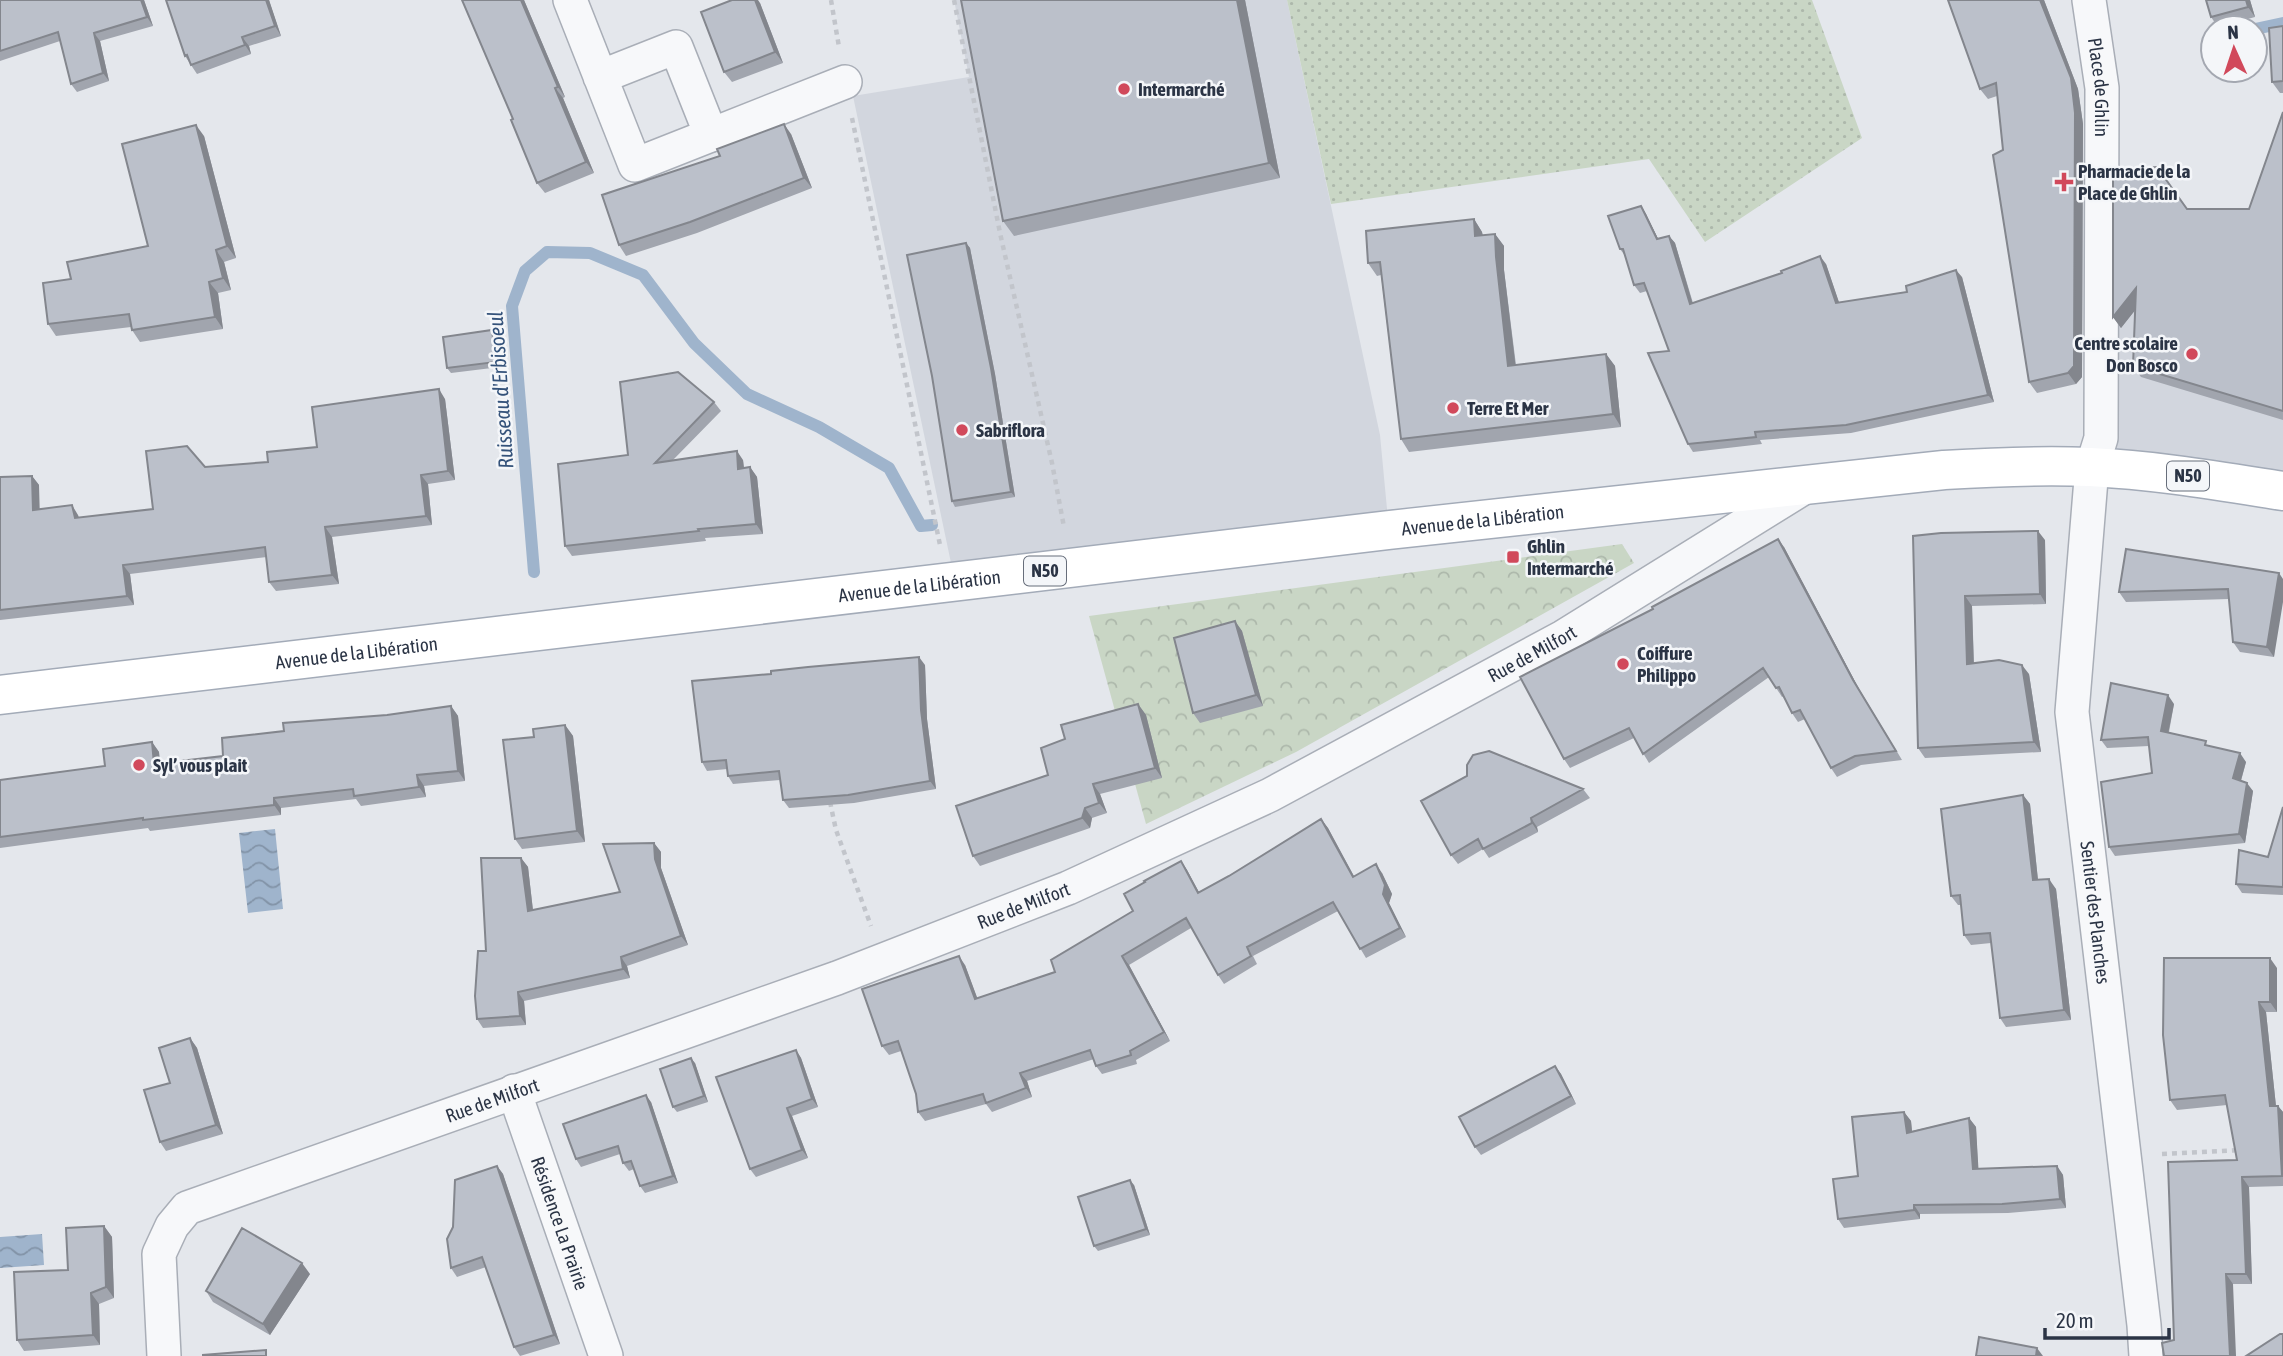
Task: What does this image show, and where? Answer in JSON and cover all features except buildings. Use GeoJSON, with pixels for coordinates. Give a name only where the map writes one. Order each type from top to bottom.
{"type":"FeatureCollection","features":[{"type":"Feature","properties":{"kind":"main road","name":"Avenue de la Libération"},"geometry":{"type":"LineString","coordinates":[[0,695],[1389,530],[1968,468],[2017,465],[2092,467]]}},
{"type":"Feature","properties":{"kind":"main road","name":"N50"},"geometry":{"type":"LineString","coordinates":[[2092,467],[2189,476],[2283,491]]}},
{"type":"Feature","properties":{"kind":"street"},"geometry":{"type":"LineString","coordinates":[[570,0],[635,165],[845,82]]}},
{"type":"Feature","properties":{"kind":"street","name":"Place de Ghlin"},"geometry":{"type":"LineString","coordinates":[[2089,0],[2102,102],[2101,438],[2092,467]]}},
{"type":"Feature","properties":{"kind":"street"},"geometry":{"type":"LineString","coordinates":[[600,77],[676,47],[710,135]]}},
{"type":"Feature","properties":{"kind":"street","name":"Sentier des Planches"},"geometry":{"type":"LineString","coordinates":[[2092,467],[2072,712],[2146,1356]]}},
{"type":"Feature","properties":{"kind":"street","name":"Rue de Milfort"},"geometry":{"type":"LineString","coordinates":[[164,1356],[159,1254],[172,1226],[187,1208],[883,960],[1068,888],[1270,795],[1563,637],[1808,485]]}},
{"type":"Feature","properties":{"kind":"street","name":"Résidence La Prairie"},"geometry":{"type":"LineString","coordinates":[[514,1091],[606,1356]]}},
{"type":"Feature","properties":{"kind":"path"},"geometry":{"type":"LineString","coordinates":[[831,0],[845,82],[948,583]]}},
{"type":"Feature","properties":{"kind":"path"},"geometry":{"type":"LineString","coordinates":[[954,0],[1000,233],[1052,463],[1072,568]]}},
{"type":"Feature","properties":{"kind":"path"},"geometry":{"type":"LineString","coordinates":[[830,801],[836,830],[883,960]]}},
{"type":"Feature","properties":{"kind":"path"},"geometry":{"type":"LineString","coordinates":[[2123,1156],[2243,1150]]}},
{"type":"Feature","properties":{"kind":"shaded area"},"geometry":{"type":"Polygon","coordinates":[[[954,0],[1287,0],[1380,435],[1389,530],[955,582],[853,96],[969,77],[954,0]]]}},
{"type":"Feature","properties":{"kind":"shaded area","name":"Centre scolaire Don Bosco"},"geometry":{"type":"Polygon","coordinates":[[[2102,227],[2283,269],[2283,491],[2092,467],[2102,227]]]}},
{"type":"Feature","properties":{"kind":"green space"},"geometry":{"type":"Polygon","coordinates":[[[1287,0],[1812,0],[1862,138],[1705,242],[1649,159],[1331,204],[1287,0]]]}},
{"type":"Feature","properties":{"kind":"green space"},"geometry":{"type":"Polygon","coordinates":[[[1622,544],[1634,563],[1296,752],[1146,824],[1089,616],[1622,544]]]}},
{"type":"Feature","properties":{"kind":"water"},"geometry":{"type":"Polygon","coordinates":[[[275,829],[283,909],[248,913],[239,833],[275,829]]]}},
{"type":"Feature","properties":{"kind":"water"},"geometry":{"type":"Polygon","coordinates":[[[42,1234],[44,1265],[0,1268],[0,1237],[42,1234]]]}},
{"type":"Feature","properties":{"kind":"waterway","name":"Ruisseau d'Erbisoeul"},"geometry":{"type":"LineString","coordinates":[[2269,26],[2283,23]]}},
{"type":"Feature","properties":{"kind":"waterway","name":"Ruisseau d'Erbisoeul"},"geometry":{"type":"LineString","coordinates":[[534,572],[512,306],[525,271],[547,252],[590,253],[643,275],[694,343],[747,394],[819,427],[889,468],[921,526],[932,525]]}},
{"type":"Feature","properties":{"kind":"place","name":"Intermarché"},"geometry":{"type":"Point","coordinates":[1124,89]}},
{"type":"Feature","properties":{"kind":"place","name":"Pharmacie de la Place de Ghlin"},"geometry":{"type":"Point","coordinates":[2064,182]}},
{"type":"Feature","properties":{"kind":"place","name":"Centre scolaire Don Bosco"},"geometry":{"type":"Point","coordinates":[2192,354]}},
{"type":"Feature","properties":{"kind":"place","name":"Terre Et Mer"},"geometry":{"type":"Point","coordinates":[1453,408]}},
{"type":"Feature","properties":{"kind":"place","name":"Sabriflora"},"geometry":{"type":"Point","coordinates":[962,430]}},
{"type":"Feature","properties":{"kind":"place","name":"Ghlin Intermarché"},"geometry":{"type":"Point","coordinates":[1513,557]}},
{"type":"Feature","properties":{"kind":"place","name":"Coiffure Philippo"},"geometry":{"type":"Point","coordinates":[1623,664]}},
{"type":"Feature","properties":{"kind":"place","name":"Syl’ vous plait"},"geometry":{"type":"Point","coordinates":[139,765]}}]}
